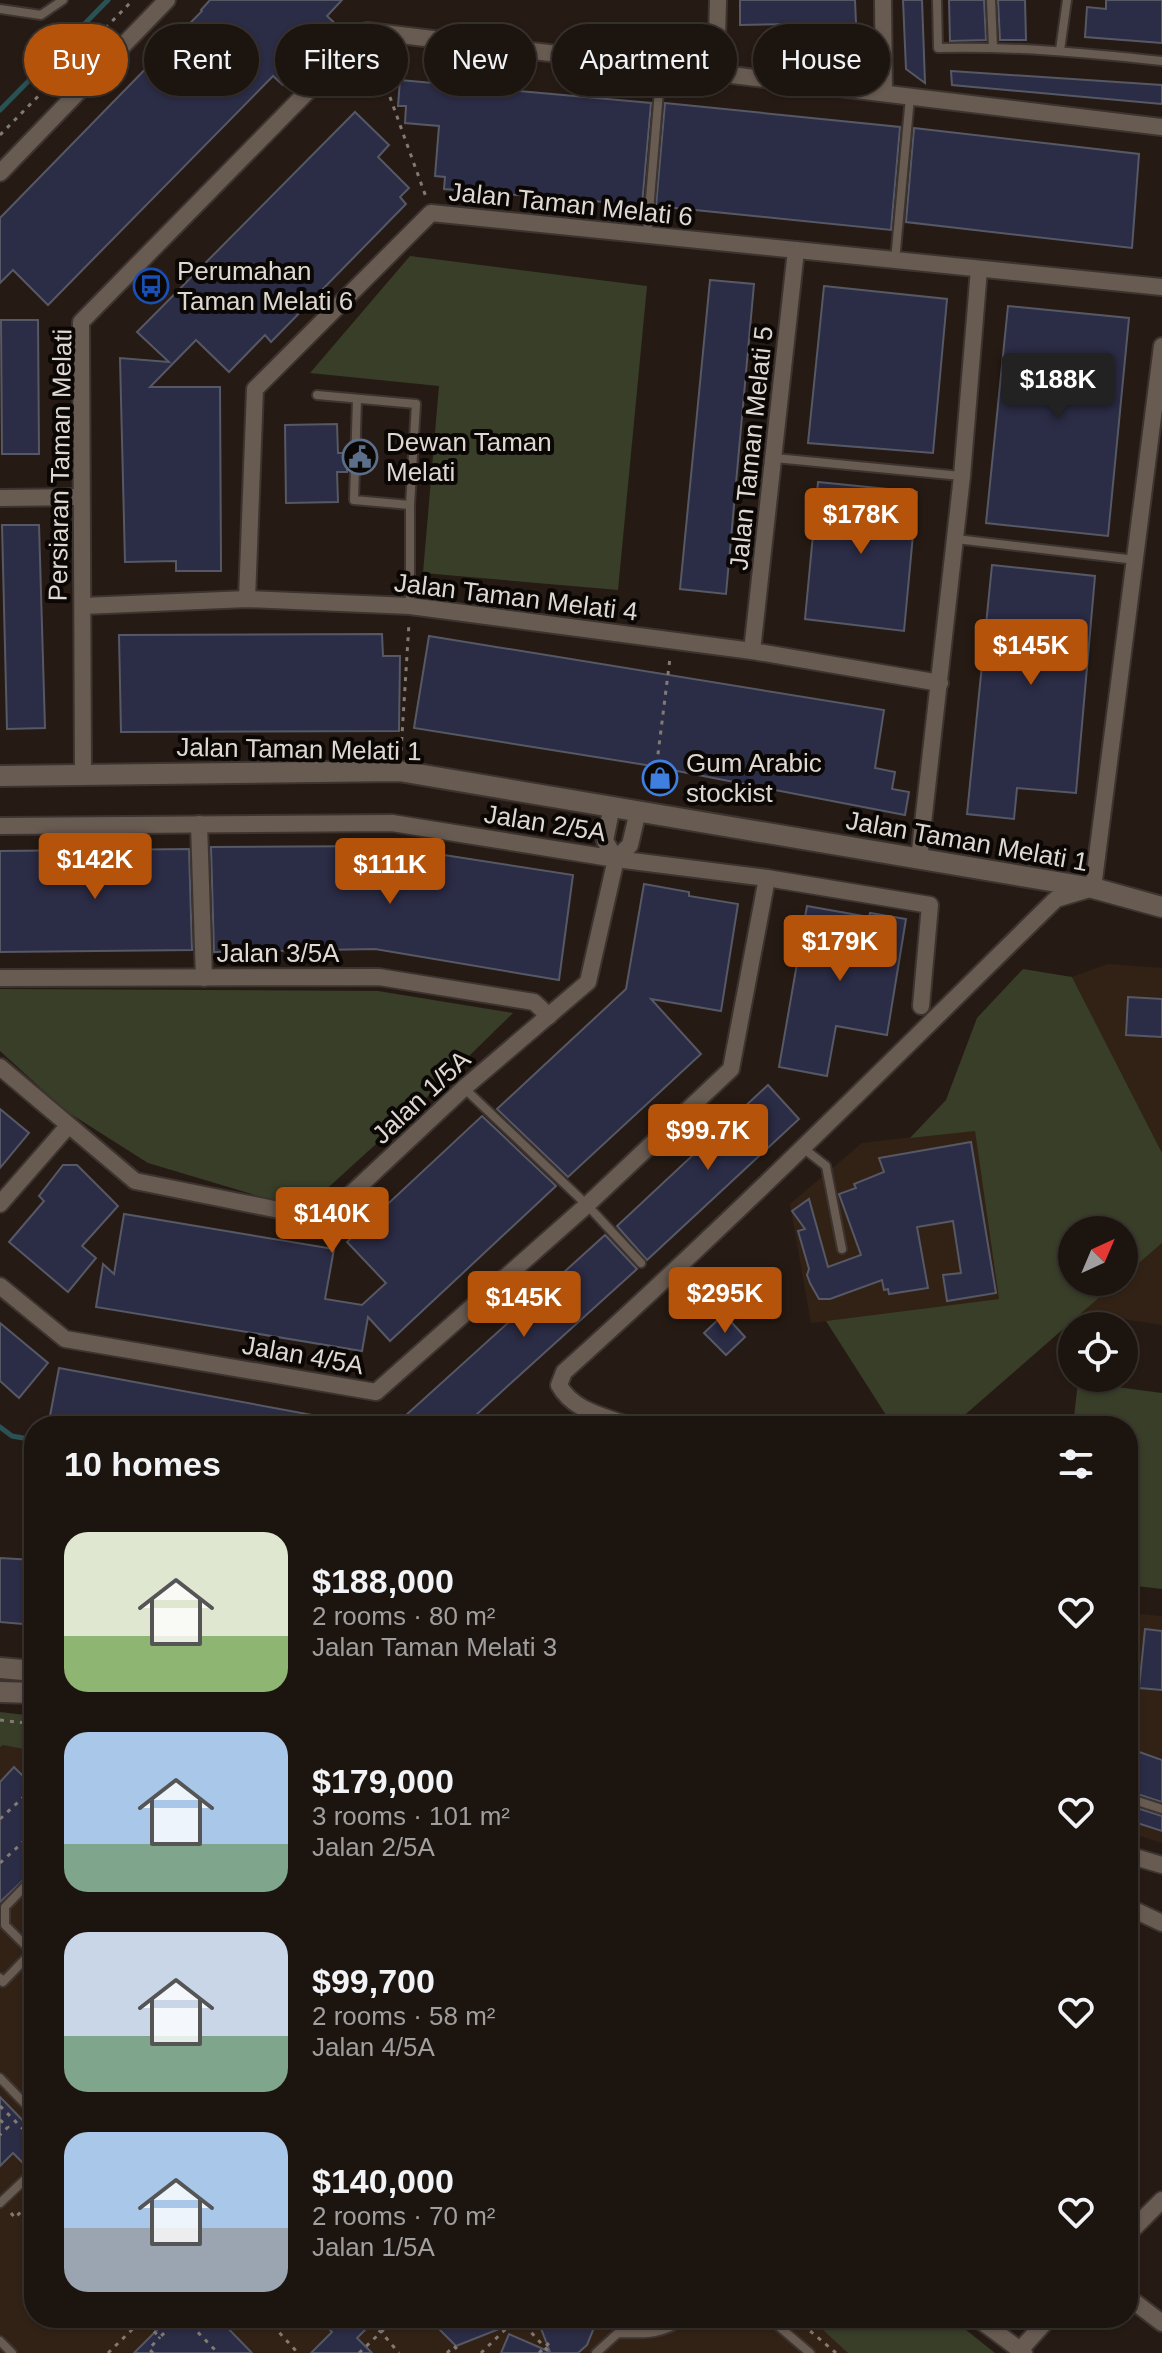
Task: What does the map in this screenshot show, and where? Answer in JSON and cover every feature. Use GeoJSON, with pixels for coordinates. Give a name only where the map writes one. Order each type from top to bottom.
{"type":"FeatureCollection","features":[{"type":"Feature","properties":{"kind":"street"},"geometry":{"type":"LineString","coordinates":[[0,173],[167,0]]}},
{"type":"Feature","properties":{"kind":"street"},"geometry":{"type":"LineString","coordinates":[[717,24],[718,0]]}},
{"type":"Feature","properties":{"kind":"street"},"geometry":{"type":"LineString","coordinates":[[883,0],[883,24]]}},
{"type":"Feature","properties":{"kind":"street"},"geometry":{"type":"LineString","coordinates":[[408,36],[552,54]]}},
{"type":"Feature","properties":{"kind":"street"},"geometry":{"type":"LineString","coordinates":[[890,94],[1162,127]]}},
{"type":"Feature","properties":{"kind":"street","name":"Persiaran Taman Melati"},"geometry":{"type":"LineString","coordinates":[[83,775],[81,322],[303,96]]}},
{"type":"Feature","properties":{"kind":"street","name":"Jalan Taman Melati 6"},"geometry":{"type":"LineString","coordinates":[[247,599],[255,389],[431,213],[1162,287]]}},
{"type":"Feature","properties":{"kind":"street","name":"Jalan Taman Melati 5"},"geometry":{"type":"LineString","coordinates":[[752,651],[796,250]]}},
{"type":"Feature","properties":{"kind":"street"},"geometry":{"type":"LineString","coordinates":[[919,859],[956,539],[979,269]]}},
{"type":"Feature","properties":{"kind":"street"},"geometry":{"type":"LineString","coordinates":[[604,1416],[567,1399],[559,1385],[564,1372],[803,1148],[1056,899],[1093,888],[1136,560],[1156,449],[1162,346]]}},
{"type":"Feature","properties":{"kind":"street"},"geometry":{"type":"LineString","coordinates":[[0,498],[81,497]]}},
{"type":"Feature","properties":{"kind":"street","name":"Jalan Taman Melati 4"},"geometry":{"type":"LineString","coordinates":[[83,606],[247,599],[410,606],[752,651],[940,683]]}},
{"type":"Feature","properties":{"kind":"street","name":"Jalan Taman Melati 1"},"geometry":{"type":"LineString","coordinates":[[0,776],[399,771],[1093,888],[1162,907]]}},
{"type":"Feature","properties":{"kind":"street","name":"Jalan 1/5A"},"geometry":{"type":"LineString","coordinates":[[612,806],[605,841],[616,859]]}},
{"type":"Feature","properties":{"kind":"street","name":"Jalan 1/5A"},"geometry":{"type":"LineString","coordinates":[[0,1067],[135,1181],[284,1211],[337,1207],[464,1088],[588,982],[616,859],[630,845],[644,812]]}},
{"type":"Feature","properties":{"kind":"street","name":"Jalan 2/5A"},"geometry":{"type":"LineString","coordinates":[[0,826],[392,823],[930,905],[921,1006]]}},
{"type":"Feature","properties":{"kind":"street"},"geometry":{"type":"LineString","coordinates":[[199,824],[204,978]]}},
{"type":"Feature","properties":{"kind":"street","name":"Jalan 4/5A"},"geometry":{"type":"LineString","coordinates":[[0,1286],[65,1339],[376,1392],[587,1205],[731,1069],[767,878]]}},
{"type":"Feature","properties":{"kind":"street","name":"Jalan 3/5A"},"geometry":{"type":"LineString","coordinates":[[0,978],[379,977],[534,1002],[549,1016]]}},
{"type":"Feature","properties":{"kind":"street"},"geometry":{"type":"LineString","coordinates":[[0,1204],[68,1126]]}},
{"type":"Feature","properties":{"kind":"street"},"geometry":{"type":"LineString","coordinates":[[0,1668],[24,1670]]}},
{"type":"Feature","properties":{"kind":"street"},"geometry":{"type":"LineString","coordinates":[[0,1692],[24,1693]]}},
{"type":"Feature","properties":{"kind":"street"},"geometry":{"type":"LineString","coordinates":[[1138,1858],[1162,1865]]}},
{"type":"Feature","properties":{"kind":"street"},"geometry":{"type":"LineString","coordinates":[[1138,1912],[1162,1923]]}},
{"type":"Feature","properties":{"kind":"street"},"geometry":{"type":"LineString","coordinates":[[1138,2224],[1162,2200]]}},
{"type":"Feature","properties":{"kind":"street"},"geometry":{"type":"LineString","coordinates":[[1138,2305],[1162,2323]]}},
{"type":"Feature","properties":{"kind":"street"},"geometry":{"type":"LineString","coordinates":[[990,2328],[1022,2352],[1041,2328]]}},
{"type":"Feature","properties":{"kind":"lane"},"geometry":{"type":"LineString","coordinates":[[0,9],[41,15],[63,0]]}},
{"type":"Feature","properties":{"kind":"lane"},"geometry":{"type":"LineString","coordinates":[[937,0],[938,48],[1060,50],[1162,61]]}},
{"type":"Feature","properties":{"kind":"lane"},"geometry":{"type":"LineString","coordinates":[[991,0],[993,47]]}},
{"type":"Feature","properties":{"kind":"lane"},"geometry":{"type":"LineString","coordinates":[[1060,50],[1067,0]]}},
{"type":"Feature","properties":{"kind":"lane"},"geometry":{"type":"LineString","coordinates":[[647,235],[659,96]]}},
{"type":"Feature","properties":{"kind":"lane"},"geometry":{"type":"LineString","coordinates":[[895,261],[910,97]]}},
{"type":"Feature","properties":{"kind":"lane"},"geometry":{"type":"LineString","coordinates":[[317,395],[416,404],[410,505],[410,606]]}},
{"type":"Feature","properties":{"kind":"lane"},"geometry":{"type":"LineString","coordinates":[[357,399],[354,500],[410,505]]}},
{"type":"Feature","properties":{"kind":"lane"},"geometry":{"type":"LineString","coordinates":[[775,458],[962,476]]}},
{"type":"Feature","properties":{"kind":"lane"},"geometry":{"type":"LineString","coordinates":[[956,539],[1136,560]]}},
{"type":"Feature","properties":{"kind":"lane"},"geometry":{"type":"LineString","coordinates":[[464,1088],[587,1205],[641,1263]]}},
{"type":"Feature","properties":{"kind":"lane"},"geometry":{"type":"LineString","coordinates":[[803,1148],[826,1166],[842,1249]]}},
{"type":"Feature","properties":{"kind":"lane"},"geometry":{"type":"LineString","coordinates":[[1138,1801],[1162,1809]]}},
{"type":"Feature","properties":{"kind":"lane"},"geometry":{"type":"LineString","coordinates":[[24,1887],[5,1907],[5,1925],[24,1944]]}},
{"type":"Feature","properties":{"kind":"lane"},"geometry":{"type":"LineString","coordinates":[[0,1978],[3,1982],[24,1962]]}},
{"type":"Feature","properties":{"kind":"lane"},"geometry":{"type":"LineString","coordinates":[[0,2078],[24,2103]]}},
{"type":"Feature","properties":{"kind":"lane"},"geometry":{"type":"LineString","coordinates":[[0,2203],[24,2180]]}},
{"type":"Feature","properties":{"kind":"lane"},"geometry":{"type":"LineString","coordinates":[[596,2353],[618,2333],[652,2334],[671,2328]]}},
{"type":"Feature","properties":{"kind":"lane"},"geometry":{"type":"LineString","coordinates":[[781,2328],[810,2353]]}},
{"type":"Feature","properties":{"kind":"lane"},"geometry":{"type":"LineString","coordinates":[[0,2341],[12,2353]]}},
{"type":"Feature","properties":{"kind":"path"},"geometry":{"type":"LineString","coordinates":[[0,135],[133,0]]}},
{"type":"Feature","properties":{"kind":"path"},"geometry":{"type":"LineString","coordinates":[[390,96],[431,213]]}},
{"type":"Feature","properties":{"kind":"path"},"geometry":{"type":"LineString","coordinates":[[399,771],[410,606]]}},
{"type":"Feature","properties":{"kind":"path"},"geometry":{"type":"LineString","coordinates":[[644,812],[672,641]]}},
{"type":"Feature","properties":{"kind":"path"},"geometry":{"type":"LineString","coordinates":[[0,1720],[24,1723]]}},
{"type":"Feature","properties":{"kind":"path"},"geometry":{"type":"LineString","coordinates":[[0,1819],[24,1797]]}},
{"type":"Feature","properties":{"kind":"path"},"geometry":{"type":"LineString","coordinates":[[0,1863],[24,1841]]}},
{"type":"Feature","properties":{"kind":"path"},"geometry":{"type":"LineString","coordinates":[[0,2106],[24,2130]]}},
{"type":"Feature","properties":{"kind":"path"},"geometry":{"type":"LineString","coordinates":[[0,2120],[8,2127],[0,2135]]}},
{"type":"Feature","properties":{"kind":"path"},"geometry":{"type":"LineString","coordinates":[[0,2203],[15,2218],[24,2208]]}},
{"type":"Feature","properties":{"kind":"path"},"geometry":{"type":"LineString","coordinates":[[108,2353],[133,2328]]}},
{"type":"Feature","properties":{"kind":"path"},"geometry":{"type":"LineString","coordinates":[[151,2328],[160,2337]]}},
{"type":"Feature","properties":{"kind":"path"},"geometry":{"type":"LineString","coordinates":[[153,2353],[149,2349],[170,2328]]}},
{"type":"Feature","properties":{"kind":"path"},"geometry":{"type":"LineString","coordinates":[[192,2328],[218,2353]]}},
{"type":"Feature","properties":{"kind":"path"},"geometry":{"type":"LineString","coordinates":[[275,2328],[298,2353]]}},
{"type":"Feature","properties":{"kind":"path"},"geometry":{"type":"LineString","coordinates":[[375,2328],[399,2353]]}},
{"type":"Feature","properties":{"kind":"path"},"geometry":{"type":"LineString","coordinates":[[359,2353],[385,2328]]}},
{"type":"Feature","properties":{"kind":"path"},"geometry":{"type":"LineString","coordinates":[[481,2353],[507,2328]]}},
{"type":"Feature","properties":{"kind":"path"},"geometry":{"type":"LineString","coordinates":[[526,2328],[550,2353]]}},
{"type":"Feature","properties":{"kind":"path"},"geometry":{"type":"LineString","coordinates":[[807,2328],[836,2353]]}},
{"type":"Feature","properties":{"kind":"path"},"geometry":{"type":"LineString","coordinates":[[539,2353],[552,2340]]}},
{"type":"Feature","properties":{"kind":"path"},"geometry":{"type":"LineString","coordinates":[[447,2353],[454,2346],[461,2353]]}},
{"type":"Feature","properties":{"kind":"shaded area"},"geometry":{"type":"Polygon","coordinates":[[[1108,964],[1162,968],[1162,1153],[1072,977],[1108,964]]]}},
{"type":"Feature","properties":{"kind":"shaded area"},"geometry":{"type":"Polygon","coordinates":[[[975,1130],[999,1299],[811,1323],[790,1204],[862,1143],[975,1130]]]}},
{"type":"Feature","properties":{"kind":"shaded area"},"geometry":{"type":"Polygon","coordinates":[[[1162,1243],[1162,1325],[1138,1321],[1138,1312],[1083,1312],[1101,1296],[1138,1296],[1138,1264],[1162,1243]]]}},
{"type":"Feature","properties":{"kind":"shaded area"},"geometry":{"type":"Polygon","coordinates":[[[1138,1614],[1162,1616],[1162,1843],[1138,1835],[1138,1614]]]}},
{"type":"Feature","properties":{"kind":"shaded area"},"geometry":{"type":"Polygon","coordinates":[[[0,1732],[24,1738],[24,2328],[849,2328],[876,2353],[0,2353],[0,1732]]]}},
{"type":"Feature","properties":{"kind":"green space"},"geometry":{"type":"Polygon","coordinates":[[[410,256],[647,286],[618,590],[423,573],[439,386],[310,373],[410,256]]]}},
{"type":"Feature","properties":{"kind":"green space"},"geometry":{"type":"Polygon","coordinates":[[[1023,969],[1072,977],[1162,1153],[1162,1243],[1138,1264],[1138,1216],[1058,1216],[1058,1296],[1101,1296],[1083,1312],[1058,1312],[1058,1333],[963,1416],[887,1416],[826,1321],[999,1299],[975,1131],[910,1138],[946,1100],[977,1018],[1023,969]]]}},
{"type":"Feature","properties":{"kind":"green space"},"geometry":{"type":"Polygon","coordinates":[[[0,989],[378,991],[513,1013],[420,1104],[320,1195],[272,1200],[148,1163],[66,1111],[0,1051],[0,989]]]}},
{"type":"Feature","properties":{"kind":"green space"},"geometry":{"type":"Polygon","coordinates":[[[1138,1390],[1162,1393],[1162,1589],[1138,1586],[1138,1416],[1074,1416],[1077,1392],[1138,1390]]]}},
{"type":"Feature","properties":{"kind":"green space"},"geometry":{"type":"Polygon","coordinates":[[[0,1712],[24,1715],[24,1749],[0,1747],[0,1712]]]}},
{"type":"Feature","properties":{"kind":"green space"},"geometry":{"type":"Polygon","coordinates":[[[821,2328],[964,2328],[995,2353],[848,2353],[821,2328]]]}},
{"type":"Feature","properties":{"kind":"building"},"geometry":{"type":"Polygon","coordinates":[[[210,0],[342,0],[327,16],[336,24],[275,24],[275,78],[273,76],[259,90],[259,24],[189,24],[210,0]]]}},
{"type":"Feature","properties":{"kind":"building"},"geometry":{"type":"Polygon","coordinates":[[[740,0],[855,0],[856,23],[740,25],[740,0]]]}},
{"type":"Feature","properties":{"kind":"building"},"geometry":{"type":"Polygon","coordinates":[[[903,0],[922,0],[925,83],[906,69],[903,0]]]}},
{"type":"Feature","properties":{"kind":"building"},"geometry":{"type":"Polygon","coordinates":[[[949,0],[984,0],[986,40],[950,41],[949,0]]]}},
{"type":"Feature","properties":{"kind":"building"},"geometry":{"type":"Polygon","coordinates":[[[998,0],[1025,0],[1026,40],[1000,40],[998,0]]]}},
{"type":"Feature","properties":{"kind":"building"},"geometry":{"type":"Polygon","coordinates":[[[1106,0],[1162,0],[1162,43],[1085,37],[1087,7],[1106,9],[1106,0]]]}},
{"type":"Feature","properties":{"kind":"building"},"geometry":{"type":"Polygon","coordinates":[[[144,70],[144,96],[253,96],[48,305],[13,270],[0,283],[0,218],[119,96],[128,96],[128,87],[144,70]]]}},
{"type":"Feature","properties":{"kind":"building"},"geometry":{"type":"Polygon","coordinates":[[[951,71],[1162,85],[1162,104],[952,85],[951,71]]]}},
{"type":"Feature","properties":{"kind":"building"},"geometry":{"type":"Polygon","coordinates":[[[408,81],[424,82],[424,96],[536,96],[536,92],[651,103],[642,205],[444,189],[445,177],[435,176],[439,126],[405,123],[406,106],[398,106],[399,96],[408,96],[408,81]]]}},
{"type":"Feature","properties":{"kind":"building"},"geometry":{"type":"Polygon","coordinates":[[[665,103],[900,127],[891,230],[656,206],[665,103]]]}},
{"type":"Feature","properties":{"kind":"building"},"geometry":{"type":"Polygon","coordinates":[[[355,112],[389,145],[378,157],[409,188],[400,197],[406,204],[271,342],[265,335],[229,372],[196,340],[150,387],[220,387],[221,571],[176,571],[176,561],[125,562],[120,358],[169,362],[137,332],[355,112]]]}},
{"type":"Feature","properties":{"kind":"building"},"geometry":{"type":"Polygon","coordinates":[[[914,128],[1139,154],[1132,248],[906,222],[914,128]]]}},
{"type":"Feature","properties":{"kind":"building"},"geometry":{"type":"Polygon","coordinates":[[[710,280],[754,284],[726,594],[680,589],[710,280]]]}},
{"type":"Feature","properties":{"kind":"building"},"geometry":{"type":"Polygon","coordinates":[[[824,286],[947,299],[933,453],[808,443],[824,286]]]}},
{"type":"Feature","properties":{"kind":"building"},"geometry":{"type":"Polygon","coordinates":[[[1008,306],[1129,318],[1108,536],[986,523],[1008,306]]]}},
{"type":"Feature","properties":{"kind":"building"},"geometry":{"type":"Polygon","coordinates":[[[1,320],[38,320],[39,454],[2,454],[1,320]]]}},
{"type":"Feature","properties":{"kind":"building"},"geometry":{"type":"Polygon","coordinates":[[[337,424],[338,453],[347,453],[347,472],[337,472],[338,502],[286,503],[285,425],[337,424]]]}},
{"type":"Feature","properties":{"kind":"building"},"geometry":{"type":"Polygon","coordinates":[[[818,482],[917,492],[904,631],[805,619],[818,482]]]}},
{"type":"Feature","properties":{"kind":"building"},"geometry":{"type":"Polygon","coordinates":[[[2,525],[39,525],[45,728],[7,729],[2,525]]]}},
{"type":"Feature","properties":{"kind":"building"},"geometry":{"type":"Polygon","coordinates":[[[992,565],[1095,576],[1076,793],[1017,788],[1014,819],[967,814],[992,565]]]}},
{"type":"Feature","properties":{"kind":"building"},"geometry":{"type":"Polygon","coordinates":[[[382,634],[383,656],[400,656],[399,731],[121,732],[119,635],[382,634]]]}},
{"type":"Feature","properties":{"kind":"building"},"geometry":{"type":"Polygon","coordinates":[[[429,636],[884,710],[875,768],[895,772],[892,789],[909,792],[905,815],[646,765],[414,728],[429,636]]]}},
{"type":"Feature","properties":{"kind":"building"},"geometry":{"type":"Polygon","coordinates":[[[386,846],[573,875],[559,980],[375,949],[214,952],[211,847],[386,846]]]}},
{"type":"Feature","properties":{"kind":"building"},"geometry":{"type":"Polygon","coordinates":[[[189,849],[192,950],[0,952],[0,851],[189,849]]]}},
{"type":"Feature","properties":{"kind":"building"},"geometry":{"type":"Polygon","coordinates":[[[644,884],[738,904],[721,1011],[651,999],[701,1054],[568,1177],[497,1109],[626,989],[644,884]]]}},
{"type":"Feature","properties":{"kind":"building"},"geometry":{"type":"Polygon","coordinates":[[[807,906],[869,917],[870,913],[906,919],[887,1035],[836,1026],[827,1076],[779,1067],[807,906]]]}},
{"type":"Feature","properties":{"kind":"building"},"geometry":{"type":"Polygon","coordinates":[[[1128,997],[1162,999],[1162,1037],[1126,1035],[1128,997]]]}},
{"type":"Feature","properties":{"kind":"building"},"geometry":{"type":"Polygon","coordinates":[[[768,1085],[799,1119],[647,1260],[617,1226],[768,1085]]]}},
{"type":"Feature","properties":{"kind":"building"},"geometry":{"type":"Polygon","coordinates":[[[0,1109],[29,1133],[0,1168],[0,1109]]]}},
{"type":"Feature","properties":{"kind":"building"},"geometry":{"type":"Polygon","coordinates":[[[482,1116],[556,1186],[390,1341],[368,1317],[362,1351],[96,1307],[103,1264],[114,1274],[124,1214],[334,1249],[325,1299],[362,1305],[386,1283],[347,1242],[482,1116]]]}},
{"type":"Feature","properties":{"kind":"building"},"geometry":{"type":"Polygon","coordinates":[[[971,1142],[996,1293],[947,1301],[943,1275],[961,1273],[953,1221],[917,1227],[928,1288],[889,1294],[888,1289],[884,1290],[882,1280],[830,1299],[819,1299],[807,1275],[809,1269],[798,1231],[805,1229],[792,1211],[809,1199],[828,1267],[861,1255],[839,1194],[884,1172],[879,1158],[971,1142]]]}},
{"type":"Feature","properties":{"kind":"building"},"geometry":{"type":"Polygon","coordinates":[[[63,1165],[77,1165],[118,1206],[82,1246],[96,1258],[68,1292],[9,1242],[44,1201],[39,1196],[63,1165]]]}},
{"type":"Feature","properties":{"kind":"building"},"geometry":{"type":"Polygon","coordinates":[[[605,1235],[637,1269],[475,1416],[405,1416],[605,1235]]]}},
{"type":"Feature","properties":{"kind":"building"},"geometry":{"type":"Polygon","coordinates":[[[724,1314],[745,1337],[726,1355],[704,1333],[724,1314]]]}},
{"type":"Feature","properties":{"kind":"building"},"geometry":{"type":"Polygon","coordinates":[[[0,1323],[48,1363],[19,1398],[0,1381],[0,1323]]]}},
{"type":"Feature","properties":{"kind":"building"},"geometry":{"type":"Polygon","coordinates":[[[59,1368],[318,1416],[50,1416],[59,1368]]]}},
{"type":"Feature","properties":{"kind":"building"},"geometry":{"type":"Polygon","coordinates":[[[0,1558],[24,1559],[24,1624],[0,1622],[0,1558]]]}},
{"type":"Feature","properties":{"kind":"building"},"geometry":{"type":"Polygon","coordinates":[[[1145,1629],[1162,1631],[1162,1690],[1139,1688],[1145,1629]]]}},
{"type":"Feature","properties":{"kind":"building"},"geometry":{"type":"Polygon","coordinates":[[[1138,1752],[1162,1760],[1162,1802],[1138,1794],[1138,1752]]]}},
{"type":"Feature","properties":{"kind":"building"},"geometry":{"type":"Polygon","coordinates":[[[14,1767],[24,1777],[24,1879],[0,1902],[0,1782],[14,1767]]]}},
{"type":"Feature","properties":{"kind":"building"},"geometry":{"type":"Polygon","coordinates":[[[1138,1808],[1162,1816],[1162,1831],[1138,1823],[1138,1808]]]}},
{"type":"Feature","properties":{"kind":"building"},"geometry":{"type":"Polygon","coordinates":[[[0,2097],[24,2122],[24,2164],[13,2153],[0,2166],[0,2097]]]}},
{"type":"Feature","properties":{"kind":"building"},"geometry":{"type":"Polygon","coordinates":[[[159,2328],[228,2328],[252,2353],[134,2353],[159,2328]]]}},
{"type":"Feature","properties":{"kind":"building"},"geometry":{"type":"Polygon","coordinates":[[[328,2328],[367,2328],[357,2338],[372,2353],[311,2353],[332,2332],[328,2328]]]}},
{"type":"Feature","properties":{"kind":"building"},"geometry":{"type":"Polygon","coordinates":[[[438,2328],[501,2328],[456,2346],[438,2328]]]}},
{"type":"Feature","properties":{"kind":"building"},"geometry":{"type":"Polygon","coordinates":[[[541,2328],[594,2328],[587,2345],[578,2353],[501,2353],[509,2334],[550,2352],[541,2328]]]}},
{"type":"Feature","properties":{"kind":"waterway"},"geometry":{"type":"LineString","coordinates":[[0,110],[108,0]]}},
{"type":"Feature","properties":{"kind":"waterway"},"geometry":{"type":"LineString","coordinates":[[0,1427],[12,1436],[24,1438]]}},
{"type":"Feature","properties":{"kind":"place","name":"Perumahan Taman Melati 6"},"geometry":{"type":"Point","coordinates":[151,286]}},
{"type":"Feature","properties":{"kind":"place","name":"Dewan Taman Melati"},"geometry":{"type":"Point","coordinates":[360,457]}},
{"type":"Feature","properties":{"kind":"place","name":"Gum Arabic stockist"},"geometry":{"type":"Point","coordinates":[660,778]}}]}
